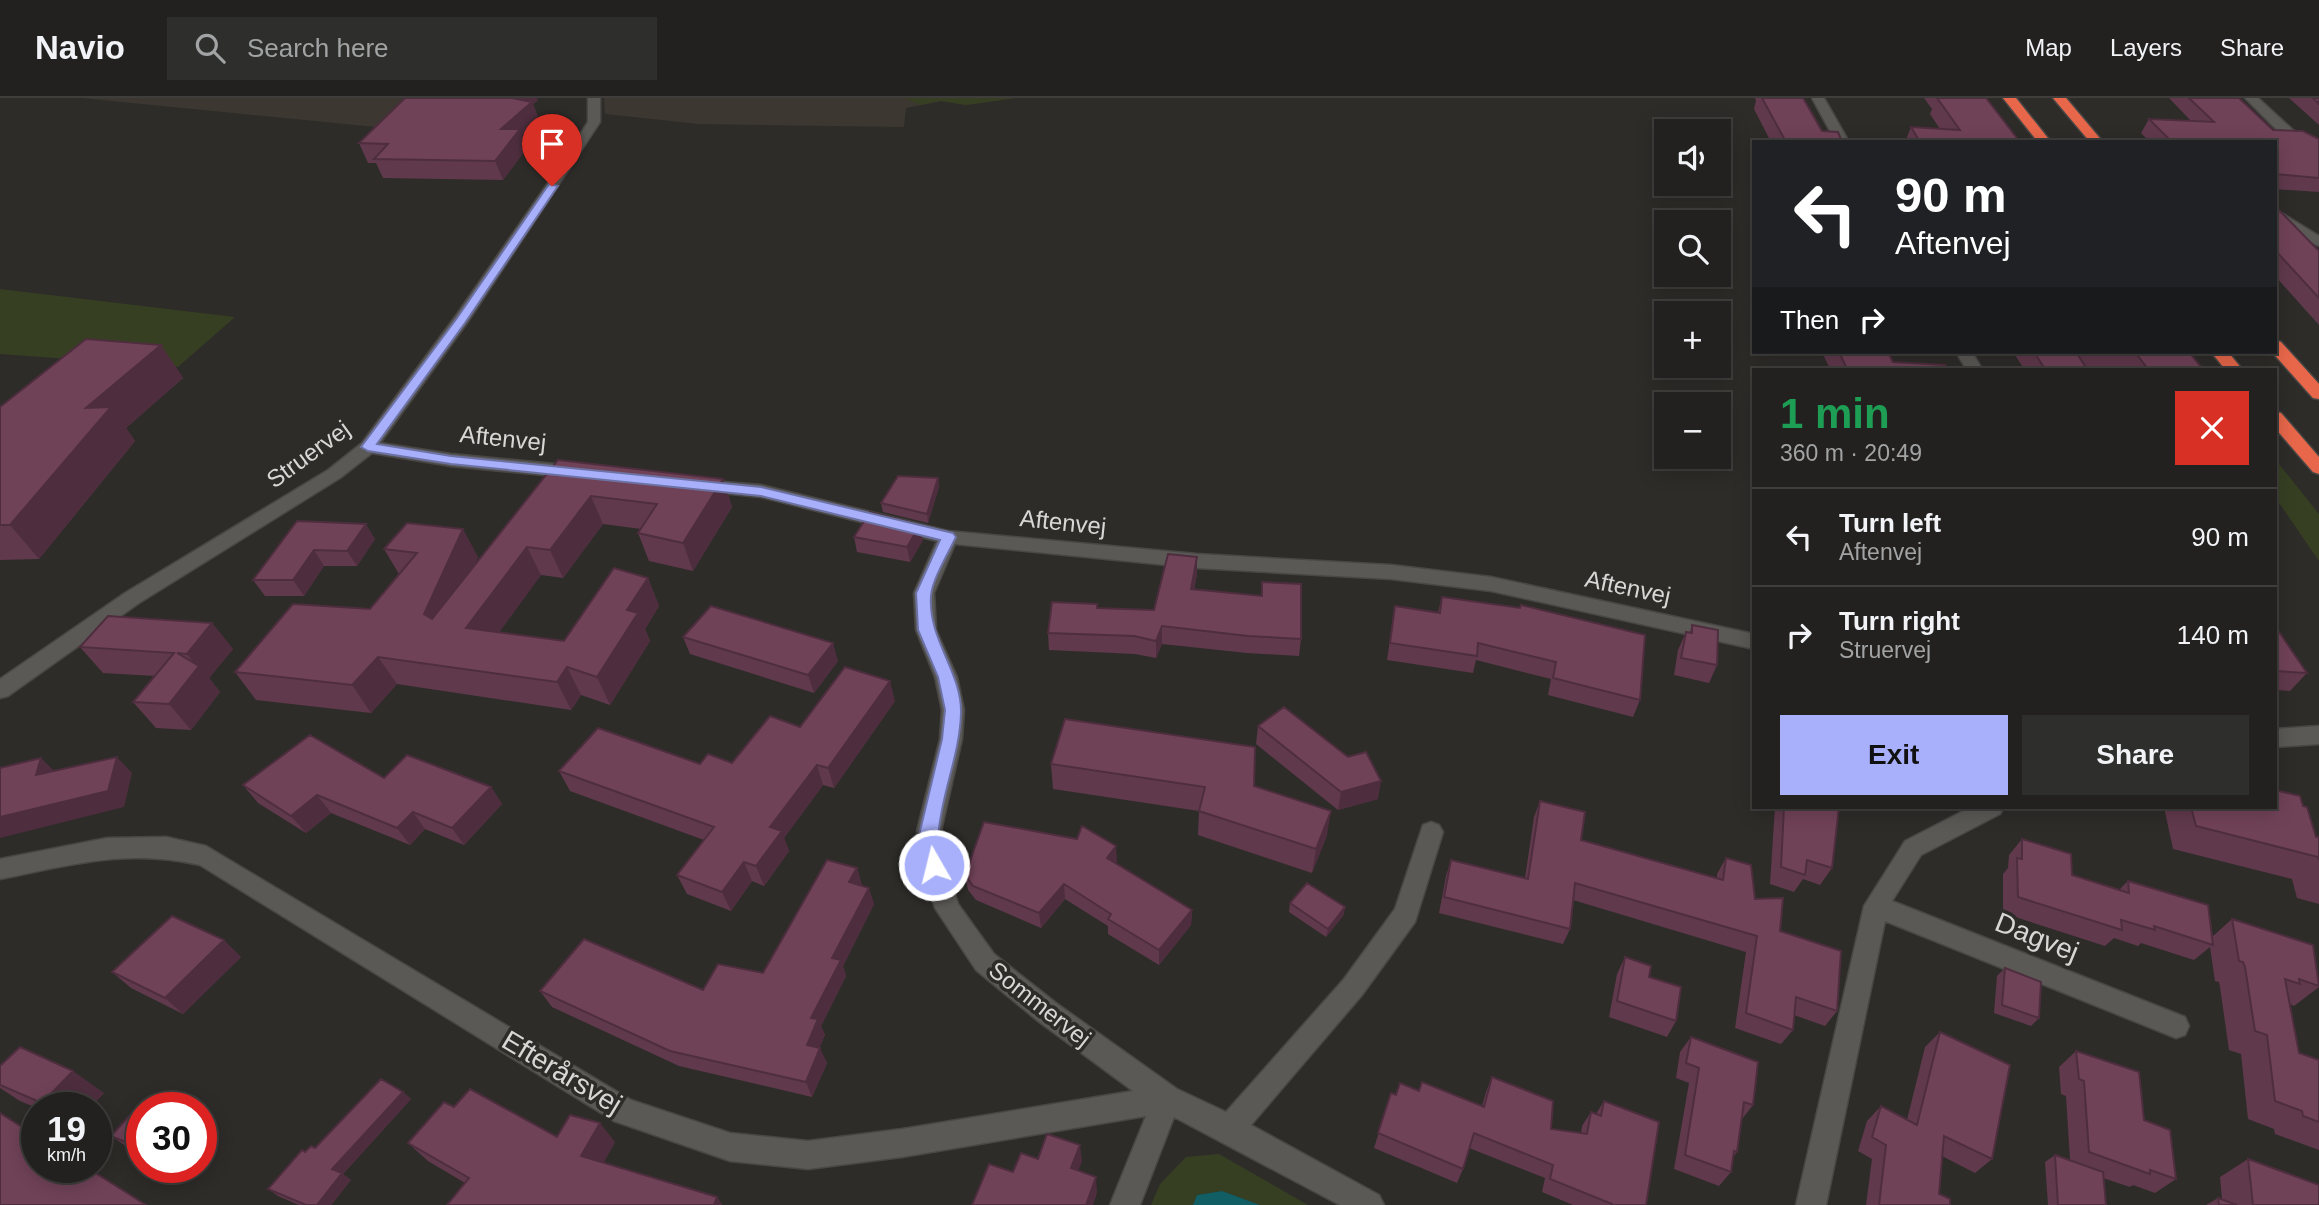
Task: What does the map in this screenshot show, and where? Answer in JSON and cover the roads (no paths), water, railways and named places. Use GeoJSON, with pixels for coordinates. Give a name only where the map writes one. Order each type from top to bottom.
{"type":"FeatureCollection","features":[{"type":"Feature","properties":{"kind":"highway"},"geometry":{"type":"LineString","coordinates":[[2009,98],[2043,140]]}},
{"type":"Feature","properties":{"kind":"highway"},"geometry":{"type":"LineString","coordinates":[[2059,98],[2095,140]]}},
{"type":"Feature","properties":{"kind":"highway"},"geometry":{"type":"LineString","coordinates":[[2277,347],[2319,394]]}},
{"type":"Feature","properties":{"kind":"highway"},"geometry":{"type":"LineString","coordinates":[[2221,354],[2233,368]]}},
{"type":"Feature","properties":{"kind":"highway"},"geometry":{"type":"LineString","coordinates":[[2277,419],[2319,468]]}},
{"type":"Feature","properties":{"kind":"street","name":"Struervej"},"geometry":{"type":"LineString","coordinates":[[0,690],[132,598],[334,474],[368,447],[461,320],[564,170],[594,122],[594,98]]}},
{"type":"Feature","properties":{"kind":"street"},"geometry":{"type":"LineString","coordinates":[[1818,98],[1842,140]]}},
{"type":"Feature","properties":{"kind":"street"},"geometry":{"type":"LineString","coordinates":[[2251,98],[2288,133],[2319,151]]}},
{"type":"Feature","properties":{"kind":"street"},"geometry":{"type":"LineString","coordinates":[[2277,215],[2297,231],[2319,242]]}},
{"type":"Feature","properties":{"kind":"street","name":"Aftenvej"},"geometry":{"type":"LineString","coordinates":[[368,447],[451,460],[601,475]]}},
{"type":"Feature","properties":{"kind":"street","name":"Aftenvej"},"geometry":{"type":"LineString","coordinates":[[678,484],[761,491],[948,537],[1197,561],[1391,572],[1491,584],[1752,642]]}},
{"type":"Feature","properties":{"kind":"street","name":"Sommervej"},"geometry":{"type":"LineString","coordinates":[[948,537],[924,593],[926,630],[946,677],[953,710],[951,739],[929,831],[934,865],[947,908],[985,962],[1047,1012],[1167,1099],[1230,1129],[1369,1205]]}},
{"type":"Feature","properties":{"kind":"street"},"geometry":{"type":"LineString","coordinates":[[2277,738],[2319,735]]}},
{"type":"Feature","properties":{"kind":"street"},"geometry":{"type":"LineString","coordinates":[[1811,1205],[1876,906],[1913,848],[1988,809]]}},
{"type":"Feature","properties":{"kind":"street"},"geometry":{"type":"LineString","coordinates":[[1230,1129],[1353,987],[1406,914],[1431,832]]}},
{"type":"Feature","properties":{"kind":"street","name":"Efterårsvej"},"geometry":{"type":"LineString","coordinates":[[0,869],[107,848],[166,847],[206,856],[624,1111],[730,1147],[808,1155],[902,1143],[1167,1099]]}},
{"type":"Feature","properties":{"kind":"street","name":"Dagvej"},"geometry":{"type":"LineString","coordinates":[[1876,906],[2176,1026]]}},
{"type":"Feature","properties":{"kind":"street"},"geometry":{"type":"LineString","coordinates":[[1125,1205],[1167,1099]]}},
{"type":"Feature","properties":{"kind":"water"},"geometry":{"type":"Polygon","coordinates":[[[1222,1191],[1260,1205],[1193,1205],[1197,1195],[1222,1191]]]}}]}
